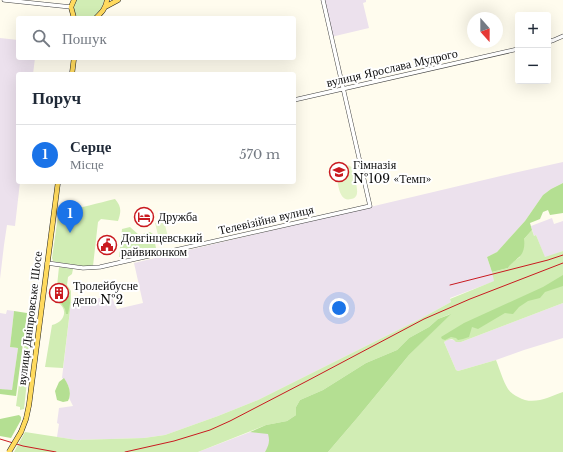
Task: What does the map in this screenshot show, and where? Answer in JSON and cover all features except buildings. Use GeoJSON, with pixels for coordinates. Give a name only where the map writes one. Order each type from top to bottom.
{"type":"FeatureCollection","features":[{"type":"Feature","properties":{"kind":"main road"},"geometry":{"type":"LineString","coordinates":[[73,16],[71,7],[74,0]]}},
{"type":"Feature","properties":{"kind":"main road"},"geometry":{"type":"LineString","coordinates":[[106,7],[107,0]]}},
{"type":"Feature","properties":{"kind":"main road"},"geometry":{"type":"LineString","coordinates":[[98,16],[106,7],[118,0]]}},
{"type":"Feature","properties":{"kind":"main road"},"geometry":{"type":"LineString","coordinates":[[72,72],[74,60]]}},
{"type":"Feature","properties":{"kind":"main road","name":"вулиця Дніпровське Шосе"},"geometry":{"type":"LineString","coordinates":[[9,452],[21,432],[29,405],[58,184]]}},
{"type":"Feature","properties":{"kind":"street"},"geometry":{"type":"LineString","coordinates":[[4,0],[71,7]]}},
{"type":"Feature","properties":{"kind":"street"},"geometry":{"type":"LineString","coordinates":[[323,0],[344,89]]}},
{"type":"Feature","properties":{"kind":"street"},"geometry":{"type":"LineString","coordinates":[[551,41],[563,36]]}},
{"type":"Feature","properties":{"kind":"street","name":"вулиця Ярослава Мудрого"},"geometry":{"type":"LineString","coordinates":[[296,100],[515,50]]}},
{"type":"Feature","properties":{"kind":"street","name":"Телевізійна вулиця"},"geometry":{"type":"LineString","coordinates":[[47,263],[83,268],[117,264],[370,206],[344,89]]}},
{"type":"Feature","properties":{"kind":"shaded area"},"geometry":{"type":"Polygon","coordinates":[[[323,0],[366,0],[366,2],[363,3],[369,28],[331,37],[323,0]]]}},
{"type":"Feature","properties":{"kind":"shaded area"},"geometry":{"type":"Polygon","coordinates":[[[0,38],[16,40],[16,60],[35,60],[33,72],[16,72],[16,184],[20,184],[15,226],[7,225],[0,279],[0,38]]]}},
{"type":"Feature","properties":{"kind":"shaded area"},"geometry":{"type":"Polygon","coordinates":[[[563,162],[563,183],[543,195],[525,221],[497,252],[487,257],[495,281],[450,298],[451,302],[420,319],[258,400],[165,435],[144,438],[77,440],[57,437],[59,408],[73,406],[69,398],[69,387],[62,378],[71,302],[84,302],[111,295],[117,309],[143,303],[134,263],[563,162]]]}},
{"type":"Feature","properties":{"kind":"shaded area"},"geometry":{"type":"Polygon","coordinates":[[[552,218],[554,224],[563,221],[563,251],[545,258],[536,235],[534,236],[531,226],[552,218]]]}},
{"type":"Feature","properties":{"kind":"shaded area"},"geometry":{"type":"Polygon","coordinates":[[[563,303],[563,338],[496,360],[458,371],[456,370],[444,342],[449,339],[461,342],[563,303]]]}},
{"type":"Feature","properties":{"kind":"shaded area"},"geometry":{"type":"Polygon","coordinates":[[[7,310],[14,311],[10,347],[18,348],[12,391],[0,389],[0,313],[6,314],[7,310]]]}},
{"type":"Feature","properties":{"kind":"shaded area"},"geometry":{"type":"Polygon","coordinates":[[[250,432],[268,433],[270,440],[265,452],[198,452],[250,432]]]}},
{"type":"Feature","properties":{"kind":"green space"},"geometry":{"type":"Polygon","coordinates":[[[76,0],[104,0],[100,10],[94,16],[77,16],[75,14],[74,5],[76,0]]]}},
{"type":"Feature","properties":{"kind":"green space"},"geometry":{"type":"Polygon","coordinates":[[[344,165],[351,167],[355,176],[357,193],[352,199],[343,198],[339,190],[336,172],[339,167],[344,165]]]}},
{"type":"Feature","properties":{"kind":"green space"},"geometry":{"type":"Polygon","coordinates":[[[563,183],[563,213],[550,215],[548,210],[543,212],[540,219],[530,223],[532,230],[524,239],[524,249],[522,254],[508,268],[492,272],[487,257],[497,252],[525,221],[543,195],[563,183]]]}},
{"type":"Feature","properties":{"kind":"green space"},"geometry":{"type":"Polygon","coordinates":[[[115,199],[119,205],[120,215],[118,221],[101,219],[98,222],[93,266],[83,266],[53,261],[52,258],[59,209],[80,207],[115,199]]]}},
{"type":"Feature","properties":{"kind":"green space"},"geometry":{"type":"Polygon","coordinates":[[[164,221],[169,241],[160,243],[155,223],[164,221]]]}},
{"type":"Feature","properties":{"kind":"green space"},"geometry":{"type":"Polygon","coordinates":[[[130,227],[139,235],[150,232],[153,234],[156,248],[119,257],[122,229],[130,227]]]}},
{"type":"Feature","properties":{"kind":"green space"},"geometry":{"type":"Polygon","coordinates":[[[532,230],[534,236],[536,235],[545,257],[563,251],[563,303],[461,342],[456,342],[453,339],[450,339],[444,342],[456,370],[458,371],[496,360],[503,379],[510,392],[524,400],[541,400],[563,392],[563,452],[328,452],[409,355],[450,314],[438,319],[429,327],[409,338],[397,350],[366,363],[323,390],[300,400],[296,407],[296,415],[287,421],[266,425],[198,452],[14,452],[25,432],[77,440],[144,438],[165,435],[258,400],[420,319],[451,302],[450,299],[494,281],[492,272],[508,268],[511,263],[520,257],[524,239],[532,230]]]}},
{"type":"Feature","properties":{"kind":"green space"},"geometry":{"type":"Polygon","coordinates":[[[59,267],[73,269],[72,274],[68,277],[67,285],[71,291],[71,302],[63,368],[45,367],[52,325],[60,321],[64,314],[62,307],[55,301],[55,298],[61,298],[63,287],[57,286],[59,267]]]}},
{"type":"Feature","properties":{"kind":"green space"},"geometry":{"type":"Polygon","coordinates":[[[563,275],[563,286],[545,292],[540,298],[528,301],[519,307],[513,314],[505,313],[478,329],[472,327],[469,337],[458,340],[451,337],[445,340],[442,339],[441,337],[464,323],[543,287],[563,275]]]}},
{"type":"Feature","properties":{"kind":"green space"},"geometry":{"type":"Polygon","coordinates":[[[65,286],[69,291],[70,303],[68,314],[66,314],[60,301],[65,286]]]}},
{"type":"Feature","properties":{"kind":"green space"},"geometry":{"type":"Polygon","coordinates":[[[14,311],[27,313],[16,396],[0,394],[0,389],[12,390],[18,348],[10,347],[14,311]]]}},
{"type":"Feature","properties":{"kind":"green space"},"geometry":{"type":"Polygon","coordinates":[[[451,314],[409,355],[328,452],[265,452],[269,443],[268,434],[250,432],[266,425],[287,421],[296,415],[296,407],[300,400],[323,390],[366,363],[397,350],[409,338],[429,327],[438,319],[451,314]]]}},
{"type":"Feature","properties":{"kind":"green space"},"geometry":{"type":"Polygon","coordinates":[[[27,327],[31,327],[30,334],[32,335],[24,409],[20,410],[20,407],[16,406],[27,327]]]}},
{"type":"Feature","properties":{"kind":"green space"},"geometry":{"type":"Polygon","coordinates":[[[64,378],[69,386],[70,395],[68,401],[63,402],[57,400],[55,391],[59,382],[64,378]]]}},
{"type":"Feature","properties":{"kind":"green space"},"geometry":{"type":"Polygon","coordinates":[[[19,415],[21,420],[11,438],[0,436],[0,419],[19,415]]]}},
{"type":"Feature","properties":{"kind":"railway"},"geometry":{"type":"LineString","coordinates":[[450,285],[563,255]]}},
{"type":"Feature","properties":{"kind":"railway"},"geometry":{"type":"LineString","coordinates":[[125,452],[174,441],[210,430],[230,421],[424,319],[470,299],[563,263]]}},
{"type":"Feature","properties":{"kind":"railway"},"geometry":{"type":"LineString","coordinates":[[0,439],[23,446],[56,452]]}},
{"type":"Feature","properties":{"kind":"place","name":"Гімназія №109 «Темп»"},"geometry":{"type":"Point","coordinates":[339,172]}},
{"type":"Feature","properties":{"kind":"place","name":"Дружба"},"geometry":{"type":"Point","coordinates":[144,217]}},
{"type":"Feature","properties":{"kind":"place","name":"Серце"},"geometry":{"type":"Point","coordinates":[70,233]}},
{"type":"Feature","properties":{"kind":"place","name":"Довгінцевський райвиконком"},"geometry":{"type":"Point","coordinates":[107,245]}},
{"type":"Feature","properties":{"kind":"place","name":"Тролейбусне депо №2"},"geometry":{"type":"Point","coordinates":[59,293]}}]}
